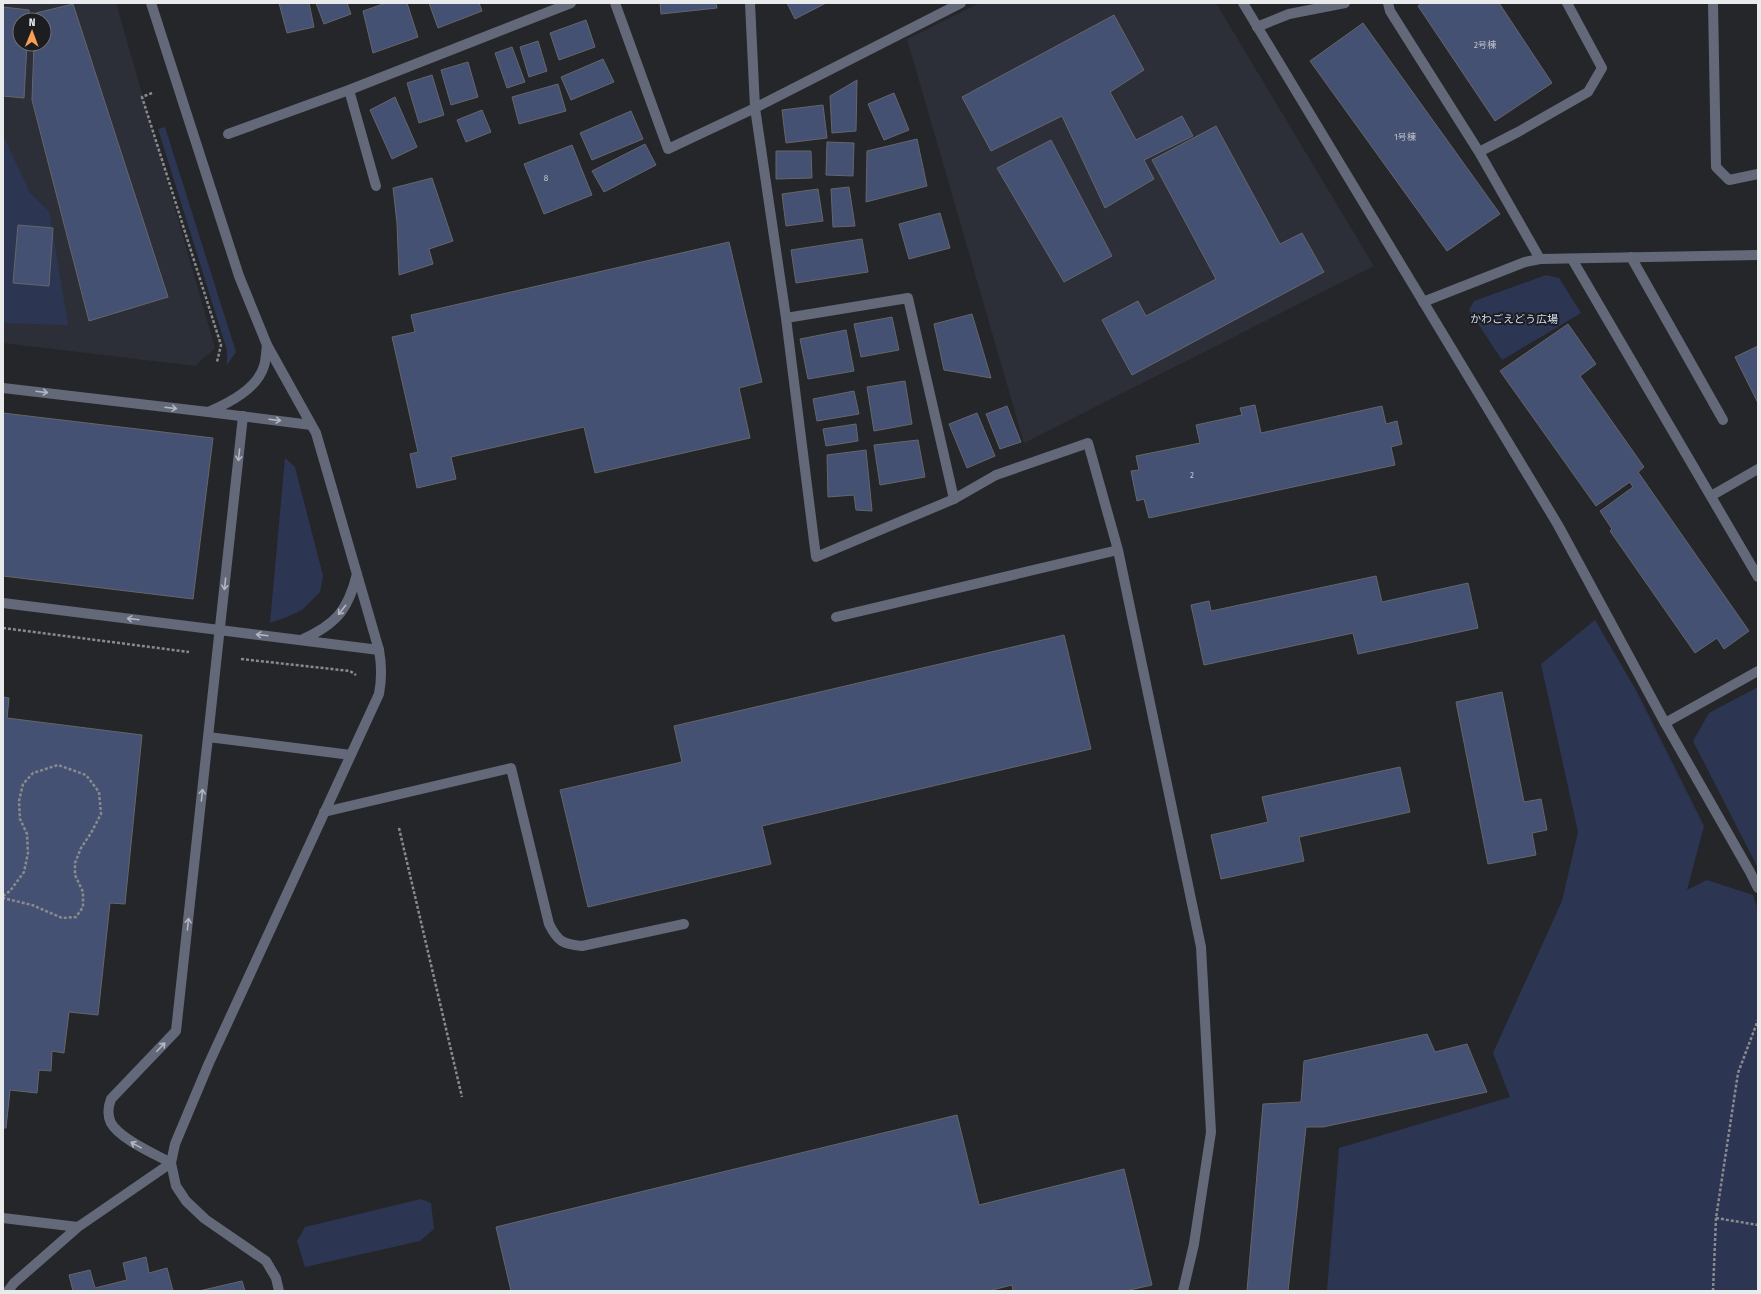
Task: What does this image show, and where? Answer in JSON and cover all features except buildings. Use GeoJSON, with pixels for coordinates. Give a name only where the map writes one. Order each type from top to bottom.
{"type":"FeatureCollection","features":[{"type":"Feature","properties":{"kind":"street"},"geometry":{"type":"LineString","coordinates":[[151,3],[239,276],[267,345],[316,433],[379,650],[382,679],[379,694],[209,1063],[184,1122],[171,1163],[176,1186],[186,1201],[205,1219],[266,1261],[276,1278],[279,1291]]}},
{"type":"Feature","properties":{"kind":"street"},"geometry":{"type":"LineString","coordinates":[[228,134],[349,90],[571,3]]}},
{"type":"Feature","properties":{"kind":"street"},"geometry":{"type":"LineString","coordinates":[[615,3],[668,149],[755,108],[961,3]]}},
{"type":"Feature","properties":{"kind":"street"},"geometry":{"type":"LineString","coordinates":[[750,3],[755,108],[786,318],[816,557],[954,500],[996,476],[1088,443],[1118,550],[1201,947],[1211,1132],[1194,1244],[1183,1291]]}},
{"type":"Feature","properties":{"kind":"street"},"geometry":{"type":"LineString","coordinates":[[1243,3],[1558,525],[1665,723],[1758,888]]}},
{"type":"Feature","properties":{"kind":"street"},"geometry":{"type":"LineString","coordinates":[[1257,27],[1289,14],[1345,3]]}},
{"type":"Feature","properties":{"kind":"street"},"geometry":{"type":"LineString","coordinates":[[1388,3],[1390,11],[1479,152],[1540,259]]}},
{"type":"Feature","properties":{"kind":"street"},"geometry":{"type":"LineString","coordinates":[[1479,152],[1518,132],[1588,92],[1602,68],[1567,3]]}},
{"type":"Feature","properties":{"kind":"street"},"geometry":{"type":"LineString","coordinates":[[1713,3],[1716,167],[1729,180],[1758,174]]}},
{"type":"Feature","properties":{"kind":"street"},"geometry":{"type":"LineString","coordinates":[[349,90],[376,186]]}},
{"type":"Feature","properties":{"kind":"street"},"geometry":{"type":"LineString","coordinates":[[1423,302],[1525,262],[1540,259],[1758,255]]}},
{"type":"Feature","properties":{"kind":"street"},"geometry":{"type":"LineString","coordinates":[[1631,257],[1723,420]]}},
{"type":"Feature","properties":{"kind":"street"},"geometry":{"type":"LineString","coordinates":[[1572,259],[1758,577]]}},
{"type":"Feature","properties":{"kind":"street"},"geometry":{"type":"LineString","coordinates":[[786,318],[908,298],[954,500]]}},
{"type":"Feature","properties":{"kind":"street"},"geometry":{"type":"LineString","coordinates":[[208,412],[230,403],[250,388],[264,367],[267,345]]}},
{"type":"Feature","properties":{"kind":"street"},"geometry":{"type":"LineString","coordinates":[[3,388],[311,424]]}},
{"type":"Feature","properties":{"kind":"street"},"geometry":{"type":"LineString","coordinates":[[171,1163],[132,1142],[112,1124],[108,1108],[111,1099],[176,1031],[243,416]]}},
{"type":"Feature","properties":{"kind":"street"},"geometry":{"type":"LineString","coordinates":[[1711,496],[1758,469]]}},
{"type":"Feature","properties":{"kind":"street"},"geometry":{"type":"LineString","coordinates":[[836,617],[1118,550]]}},
{"type":"Feature","properties":{"kind":"street"},"geometry":{"type":"LineString","coordinates":[[301,640],[320,631],[338,616],[346,606],[353,591],[357,574]]}},
{"type":"Feature","properties":{"kind":"street"},"geometry":{"type":"LineString","coordinates":[[3,603],[379,650]]}},
{"type":"Feature","properties":{"kind":"street"},"geometry":{"type":"LineString","coordinates":[[1665,723],[1758,671]]}},
{"type":"Feature","properties":{"kind":"street"},"geometry":{"type":"LineString","coordinates":[[208,737],[351,755]]}},
{"type":"Feature","properties":{"kind":"street"},"geometry":{"type":"LineString","coordinates":[[324,812],[511,768],[549,924],[555,936],[566,944],[582,946],[684,924]]}},
{"type":"Feature","properties":{"kind":"street"},"geometry":{"type":"LineString","coordinates":[[8,1291],[14,1282],[78,1227],[171,1163]]}},
{"type":"Feature","properties":{"kind":"street"},"geometry":{"type":"LineString","coordinates":[[3,1218],[78,1227]]}},
{"type":"Feature","properties":{"kind":"path"},"geometry":{"type":"LineString","coordinates":[[152,93],[142,97],[221,345],[217,362]]}},
{"type":"Feature","properties":{"kind":"path"},"geometry":{"type":"LineString","coordinates":[[3,628],[189,652]]}},
{"type":"Feature","properties":{"kind":"path"},"geometry":{"type":"LineString","coordinates":[[241,659],[350,671],[356,676]]}},
{"type":"Feature","properties":{"kind":"path"},"geometry":{"type":"LineString","coordinates":[[58,765],[86,774],[99,792],[101,814],[81,848],[75,863],[75,875],[83,892],[83,907],[76,917],[62,918],[32,905],[3,897],[10,891],[24,872],[28,852],[27,834],[20,819],[19,801],[23,784],[33,773],[58,765]]}},
{"type":"Feature","properties":{"kind":"path"},"geometry":{"type":"LineString","coordinates":[[399,828],[462,1097]]}},
{"type":"Feature","properties":{"kind":"path"},"geometry":{"type":"LineString","coordinates":[[1713,1291],[1716,1218],[1738,1073],[1758,1020]]}},
{"type":"Feature","properties":{"kind":"path"},"geometry":{"type":"LineString","coordinates":[[1716,1218],[1758,1225]]}},
{"type":"Feature","properties":{"kind":"shaded area"},"geometry":{"type":"Polygon","coordinates":[[[3,3],[116,3],[215,348],[195,366],[3,343],[3,3]]]}},
{"type":"Feature","properties":{"kind":"shaded area"},"geometry":{"type":"Polygon","coordinates":[[[980,3],[1216,3],[1374,266],[1024,443],[907,39],[980,3]]]}},
{"type":"Feature","properties":{"kind":"green space"},"geometry":{"type":"Polygon","coordinates":[[[165,127],[236,352],[227,365],[227,350],[158,129],[165,127]]]}},
{"type":"Feature","properties":{"kind":"green space"},"geometry":{"type":"Polygon","coordinates":[[[3,135],[30,193],[49,211],[68,325],[3,323],[3,135]]]}},
{"type":"Feature","properties":{"kind":"green space","name":"かわごえどう広場"},"geometry":{"type":"Polygon","coordinates":[[[1546,275],[1559,278],[1581,313],[1502,360],[1469,310],[1474,301],[1546,275]]]}},
{"type":"Feature","properties":{"kind":"green space"},"geometry":{"type":"Polygon","coordinates":[[[285,458],[295,467],[323,576],[320,592],[302,610],[270,623],[285,458]]]}},
{"type":"Feature","properties":{"kind":"green space"},"geometry":{"type":"Polygon","coordinates":[[[1595,620],[1637,692],[1704,826],[1687,890],[1707,880],[1753,895],[1758,909],[1758,1291],[1327,1291],[1339,1148],[1510,1097],[1493,1053],[1562,901],[1578,832],[1541,664],[1595,620]]]}},
{"type":"Feature","properties":{"kind":"green space"},"geometry":{"type":"Polygon","coordinates":[[[1758,687],[1758,868],[1693,741],[1709,713],[1758,687]]]}},
{"type":"Feature","properties":{"kind":"green space"},"geometry":{"type":"Polygon","coordinates":[[[421,1199],[431,1203],[434,1229],[420,1241],[305,1267],[297,1241],[305,1227],[421,1199]]]}}]}
